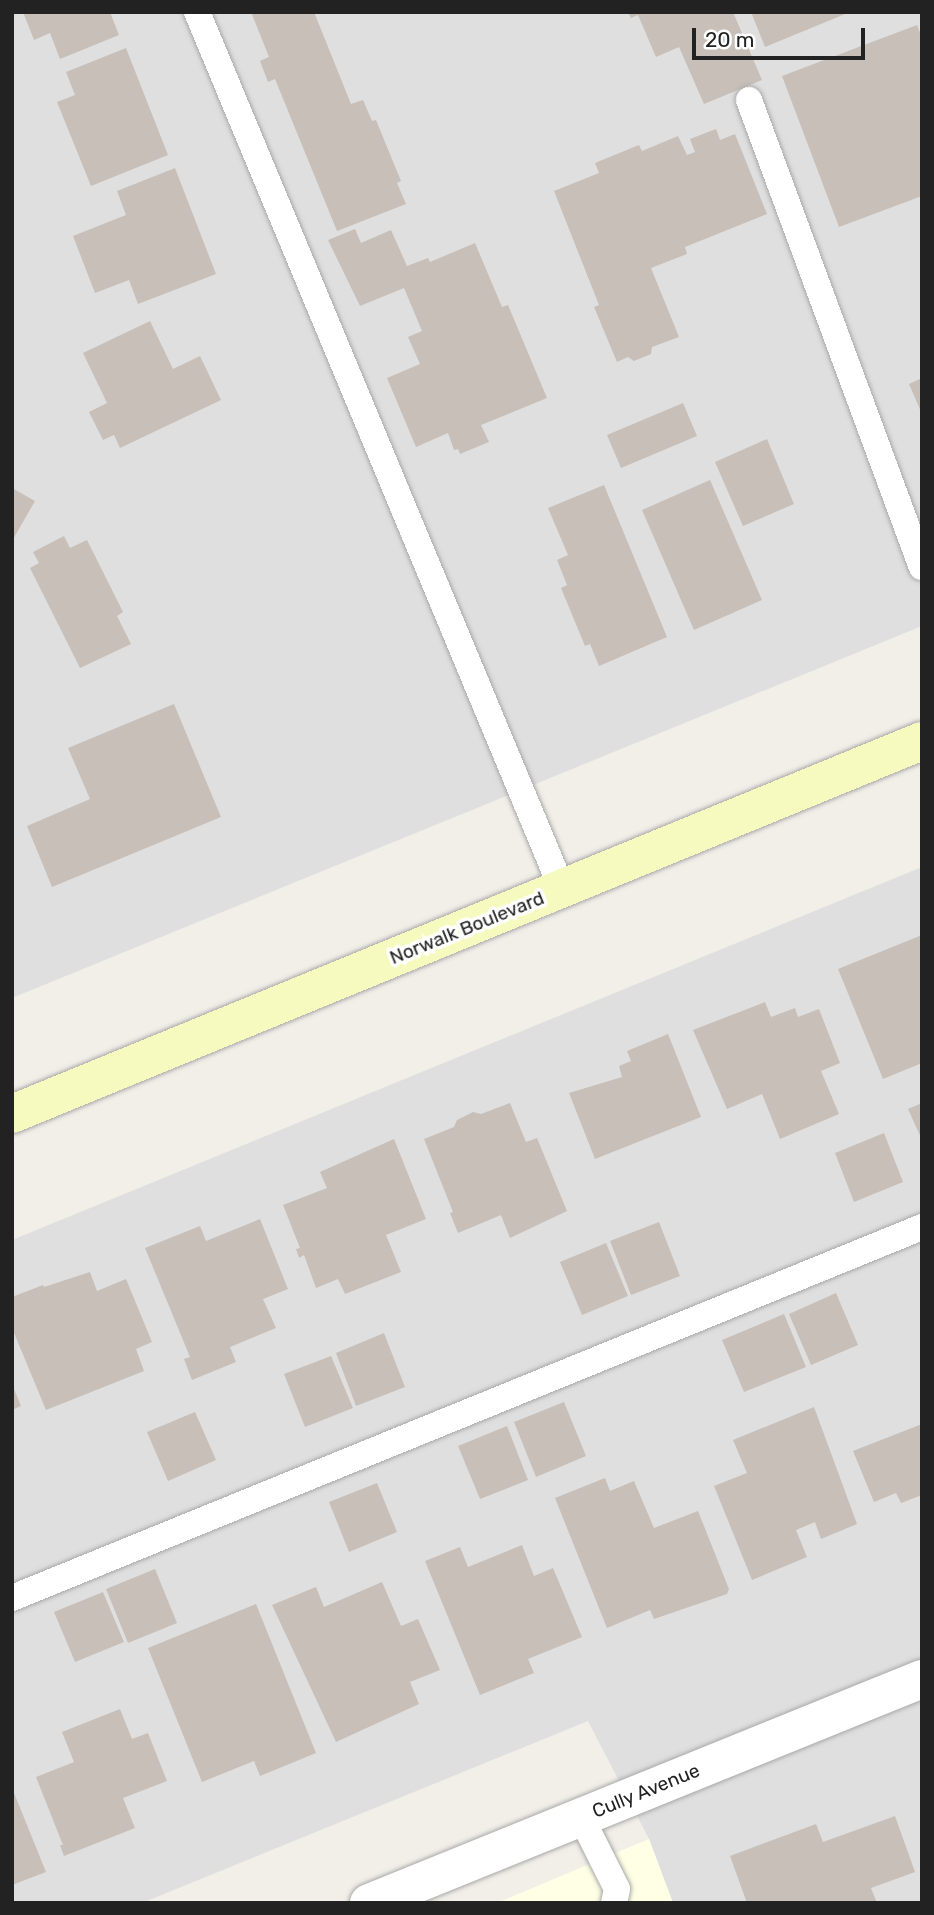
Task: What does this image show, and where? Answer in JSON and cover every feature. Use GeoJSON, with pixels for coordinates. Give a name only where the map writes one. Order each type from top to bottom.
{"type":"FeatureCollection","features":[{"type":"Feature","properties":{"kind":"main road","name":"Norwalk Boulevard"},"geometry":{"type":"LineString","coordinates":[[12,1114],[922,741]]}},
{"type":"Feature","properties":{"kind":"street","name":"Cully Avenue"},"geometry":{"type":"LineString","coordinates":[[369,1903],[922,1679]]}},
{"type":"Feature","properties":{"kind":"lane"},"geometry":{"type":"LineString","coordinates":[[197,12],[562,889]]}},
{"type":"Feature","properties":{"kind":"lane"},"geometry":{"type":"LineString","coordinates":[[749,100],[922,567]]}},
{"type":"Feature","properties":{"kind":"lane"},"geometry":{"type":"LineString","coordinates":[[12,1598],[922,1227]]}},
{"type":"Feature","properties":{"kind":"lane"},"geometry":{"type":"LineString","coordinates":[[581,1817],[617,1889],[614,1903]]}},
{"type":"Feature","properties":{"kind":"shaded area"},"geometry":{"type":"Polygon","coordinates":[[[12,12],[922,12],[922,626],[12,998],[12,12]]]}},
{"type":"Feature","properties":{"kind":"shaded area"},"geometry":{"type":"Polygon","coordinates":[[[922,867],[922,1903],[673,1903],[649,1839],[588,1721],[142,1903],[12,1903],[12,1240],[922,867]]]}},
{"type":"Feature","properties":{"kind":"shaded area"},"geometry":{"type":"Polygon","coordinates":[[[649,1839],[673,1903],[497,1903],[649,1839]]]}},
{"type":"Feature","properties":{"kind":"building"},"geometry":{"type":"Polygon","coordinates":[[[23,12],[110,12],[119,35],[60,59],[50,33],[34,40],[23,12]]]}},
{"type":"Feature","properties":{"kind":"building"},"geometry":{"type":"Polygon","coordinates":[[[251,12],[314,12],[351,104],[363,100],[372,121],[376,120],[401,181],[397,183],[406,204],[337,231],[275,79],[268,82],[260,61],[269,57],[251,12]]]}},
{"type":"Feature","properties":{"kind":"building"},"geometry":{"type":"Polygon","coordinates":[[[628,12],[733,12],[762,80],[704,104],[679,47],[656,57],[638,15],[631,18],[628,12]]]}},
{"type":"Feature","properties":{"kind":"building"},"geometry":{"type":"Polygon","coordinates":[[[751,12],[850,12],[765,47],[751,12]]]}},
{"type":"Feature","properties":{"kind":"building"},"geometry":{"type":"Polygon","coordinates":[[[917,25],[922,38],[922,196],[839,227],[782,76],[917,25]]]}},
{"type":"Feature","properties":{"kind":"building"},"geometry":{"type":"Polygon","coordinates":[[[126,48],[168,155],[91,186],[57,102],[75,95],[66,72],[126,48]]]}},
{"type":"Feature","properties":{"kind":"building"},"geometry":{"type":"Polygon","coordinates":[[[716,129],[720,140],[735,134],[767,214],[685,247],[687,254],[651,268],[679,337],[652,347],[651,354],[634,361],[628,357],[617,362],[594,307],[599,305],[554,191],[599,173],[595,163],[639,145],[642,151],[678,136],[687,155],[695,152],[690,139],[716,129]]]}},
{"type":"Feature","properties":{"kind":"building"},"geometry":{"type":"Polygon","coordinates":[[[175,168],[216,274],[138,304],[129,280],[95,293],[73,236],[126,215],[117,191],[175,168]]]}},
{"type":"Feature","properties":{"kind":"building"},"geometry":{"type":"Polygon","coordinates":[[[355,229],[361,243],[391,230],[407,266],[428,258],[430,262],[475,243],[502,307],[508,305],[547,398],[481,425],[489,442],[460,454],[458,449],[454,450],[448,433],[416,447],[387,378],[420,364],[408,337],[422,331],[404,288],[360,306],[328,240],[355,229]]]}},
{"type":"Feature","properties":{"kind":"building"},"geometry":{"type":"Polygon","coordinates":[[[150,321],[173,369],[200,356],[221,400],[120,448],[114,435],[103,440],[89,412],[107,403],[83,353],[150,321]]]}},
{"type":"Feature","properties":{"kind":"building"},"geometry":{"type":"Polygon","coordinates":[[[922,378],[922,414],[909,384],[922,378]]]}},
{"type":"Feature","properties":{"kind":"building"},"geometry":{"type":"Polygon","coordinates":[[[683,403],[697,436],[621,468],[607,435],[683,403]]]}},
{"type":"Feature","properties":{"kind":"building"},"geometry":{"type":"Polygon","coordinates":[[[767,439],[794,504],[743,526],[715,462],[767,439]]]}},
{"type":"Feature","properties":{"kind":"building"},"geometry":{"type":"Polygon","coordinates":[[[710,480],[762,600],[694,630],[642,510],[710,480]]]}},
{"type":"Feature","properties":{"kind":"building"},"geometry":{"type":"Polygon","coordinates":[[[604,485],[667,637],[599,666],[590,644],[585,646],[561,588],[567,585],[557,560],[568,555],[548,508],[604,485]]]}},
{"type":"Feature","properties":{"kind":"building"},"geometry":{"type":"Polygon","coordinates":[[[12,488],[35,501],[12,541],[12,488]]]}},
{"type":"Feature","properties":{"kind":"building"},"geometry":{"type":"Polygon","coordinates":[[[64,536],[70,548],[87,540],[123,612],[117,616],[131,644],[80,668],[30,568],[39,563],[33,552],[64,536]]]}},
{"type":"Feature","properties":{"kind":"building"},"geometry":{"type":"Polygon","coordinates":[[[174,704],[221,817],[52,887],[27,826],[90,799],[68,748],[174,704]]]}},
{"type":"Feature","properties":{"kind":"building"},"geometry":{"type":"Polygon","coordinates":[[[922,935],[922,1063],[883,1079],[838,969],[922,935]]]}},
{"type":"Feature","properties":{"kind":"building"},"geometry":{"type":"Polygon","coordinates":[[[765,1002],[771,1017],[795,1008],[798,1017],[819,1009],[840,1063],[821,1071],[839,1114],[780,1139],[762,1094],[727,1109],[693,1030],[765,1002]]]}},
{"type":"Feature","properties":{"kind":"building"},"geometry":{"type":"Polygon","coordinates":[[[668,1034],[701,1117],[595,1159],[569,1093],[622,1077],[619,1066],[631,1061],[627,1051],[668,1034]]]}},
{"type":"Feature","properties":{"kind":"building"},"geometry":{"type":"Polygon","coordinates":[[[510,1103],[526,1142],[537,1138],[567,1211],[510,1238],[501,1215],[458,1233],[450,1213],[453,1212],[424,1139],[454,1127],[457,1120],[473,1112],[481,1114],[510,1103]]]}},
{"type":"Feature","properties":{"kind":"building"},"geometry":{"type":"Polygon","coordinates":[[[922,1103],[922,1140],[908,1109],[922,1103]]]}},
{"type":"Feature","properties":{"kind":"building"},"geometry":{"type":"Polygon","coordinates":[[[884,1133],[903,1182],[854,1202],[835,1153],[884,1133]]]}},
{"type":"Feature","properties":{"kind":"building"},"geometry":{"type":"Polygon","coordinates":[[[394,1139],[426,1219],[386,1235],[401,1272],[345,1294],[338,1279],[316,1288],[304,1255],[299,1258],[296,1249],[300,1248],[283,1205],[327,1188],[320,1172],[394,1139]]]}},
{"type":"Feature","properties":{"kind":"building"},"geometry":{"type":"Polygon","coordinates":[[[260,1219],[288,1289],[263,1299],[276,1328],[230,1347],[236,1362],[192,1380],[184,1359],[190,1357],[145,1248],[200,1226],[206,1241],[260,1219]]]}},
{"type":"Feature","properties":{"kind":"building"},"geometry":{"type":"Polygon","coordinates":[[[659,1222],[680,1276],[631,1295],[610,1241],[659,1222]]]}},
{"type":"Feature","properties":{"kind":"building"},"geometry":{"type":"Polygon","coordinates":[[[606,1243],[628,1296],[582,1315],[560,1262],[606,1243]]]}},
{"type":"Feature","properties":{"kind":"building"},"geometry":{"type":"Polygon","coordinates":[[[90,1272],[97,1291],[126,1279],[152,1342],[136,1349],[144,1371],[46,1410],[12,1328],[12,1297],[90,1272]]]}},
{"type":"Feature","properties":{"kind":"building"},"geometry":{"type":"Polygon","coordinates":[[[836,1293],[858,1345],[811,1365],[789,1314],[836,1293]]]}},
{"type":"Feature","properties":{"kind":"building"},"geometry":{"type":"Polygon","coordinates":[[[784,1314],[806,1367],[744,1392],[722,1340],[784,1314]]]}},
{"type":"Feature","properties":{"kind":"building"},"geometry":{"type":"Polygon","coordinates":[[[384,1333],[405,1387],[356,1406],[336,1353],[384,1333]]]}},
{"type":"Feature","properties":{"kind":"building"},"geometry":{"type":"Polygon","coordinates":[[[331,1356],[353,1408],[305,1427],[284,1374],[331,1356]]]}},
{"type":"Feature","properties":{"kind":"building"},"geometry":{"type":"Polygon","coordinates":[[[12,1384],[21,1406],[12,1410],[12,1384]]]}},
{"type":"Feature","properties":{"kind":"building"},"geometry":{"type":"Polygon","coordinates":[[[564,1402],[586,1456],[536,1477],[514,1422],[564,1402]]]}},
{"type":"Feature","properties":{"kind":"building"},"geometry":{"type":"Polygon","coordinates":[[[814,1407],[857,1524],[821,1539],[815,1522],[796,1530],[807,1557],[752,1580],[714,1486],[747,1473],[733,1440],[814,1407]]]}},
{"type":"Feature","properties":{"kind":"building"},"geometry":{"type":"Polygon","coordinates":[[[195,1412],[216,1460],[168,1481],[147,1432],[195,1412]]]}},
{"type":"Feature","properties":{"kind":"building"},"geometry":{"type":"Polygon","coordinates":[[[922,1424],[922,1495],[901,1503],[896,1493],[874,1502],[853,1451],[922,1424]]]}},
{"type":"Feature","properties":{"kind":"building"},"geometry":{"type":"Polygon","coordinates":[[[507,1426],[528,1480],[480,1499],[458,1446],[507,1426]]]}},
{"type":"Feature","properties":{"kind":"building"},"geometry":{"type":"Polygon","coordinates":[[[605,1478],[610,1491],[634,1481],[654,1528],[698,1511],[729,1589],[727,1594],[654,1619],[650,1610],[607,1628],[555,1498],[605,1478]]]}},
{"type":"Feature","properties":{"kind":"building"},"geometry":{"type":"Polygon","coordinates":[[[377,1483],[397,1532],[349,1552],[329,1502],[377,1483]]]}},
{"type":"Feature","properties":{"kind":"building"},"geometry":{"type":"Polygon","coordinates":[[[522,1545],[534,1576],[553,1568],[582,1637],[528,1659],[534,1673],[480,1695],[425,1561],[460,1547],[468,1567],[522,1545]]]}},
{"type":"Feature","properties":{"kind":"building"},"geometry":{"type":"Polygon","coordinates":[[[155,1569],[177,1623],[128,1643],[106,1589],[155,1569]]]}},
{"type":"Feature","properties":{"kind":"building"},"geometry":{"type":"Polygon","coordinates":[[[382,1582],[401,1626],[418,1619],[440,1670],[410,1682],[419,1704],[336,1742],[272,1605],[316,1587],[324,1607],[382,1582]]]}},
{"type":"Feature","properties":{"kind":"building"},"geometry":{"type":"Polygon","coordinates":[[[103,1592],[124,1642],[75,1662],[54,1612],[103,1592]]]}},
{"type":"Feature","properties":{"kind":"building"},"geometry":{"type":"Polygon","coordinates":[[[256,1604],[316,1753],[260,1776],[254,1761],[202,1782],[148,1648],[256,1604]]]}},
{"type":"Feature","properties":{"kind":"building"},"geometry":{"type":"Polygon","coordinates":[[[120,1709],[132,1739],[148,1733],[167,1781],[123,1798],[135,1828],[64,1856],[60,1845],[63,1845],[36,1777],[74,1762],[62,1732],[120,1709]]]}},
{"type":"Feature","properties":{"kind":"building"},"geometry":{"type":"Polygon","coordinates":[[[12,1788],[46,1872],[12,1885],[12,1788]]]}},
{"type":"Feature","properties":{"kind":"building"},"geometry":{"type":"Polygon","coordinates":[[[895,1816],[915,1872],[871,1888],[877,1903],[747,1903],[730,1856],[816,1824],[823,1842],[895,1816]]]}}]}
